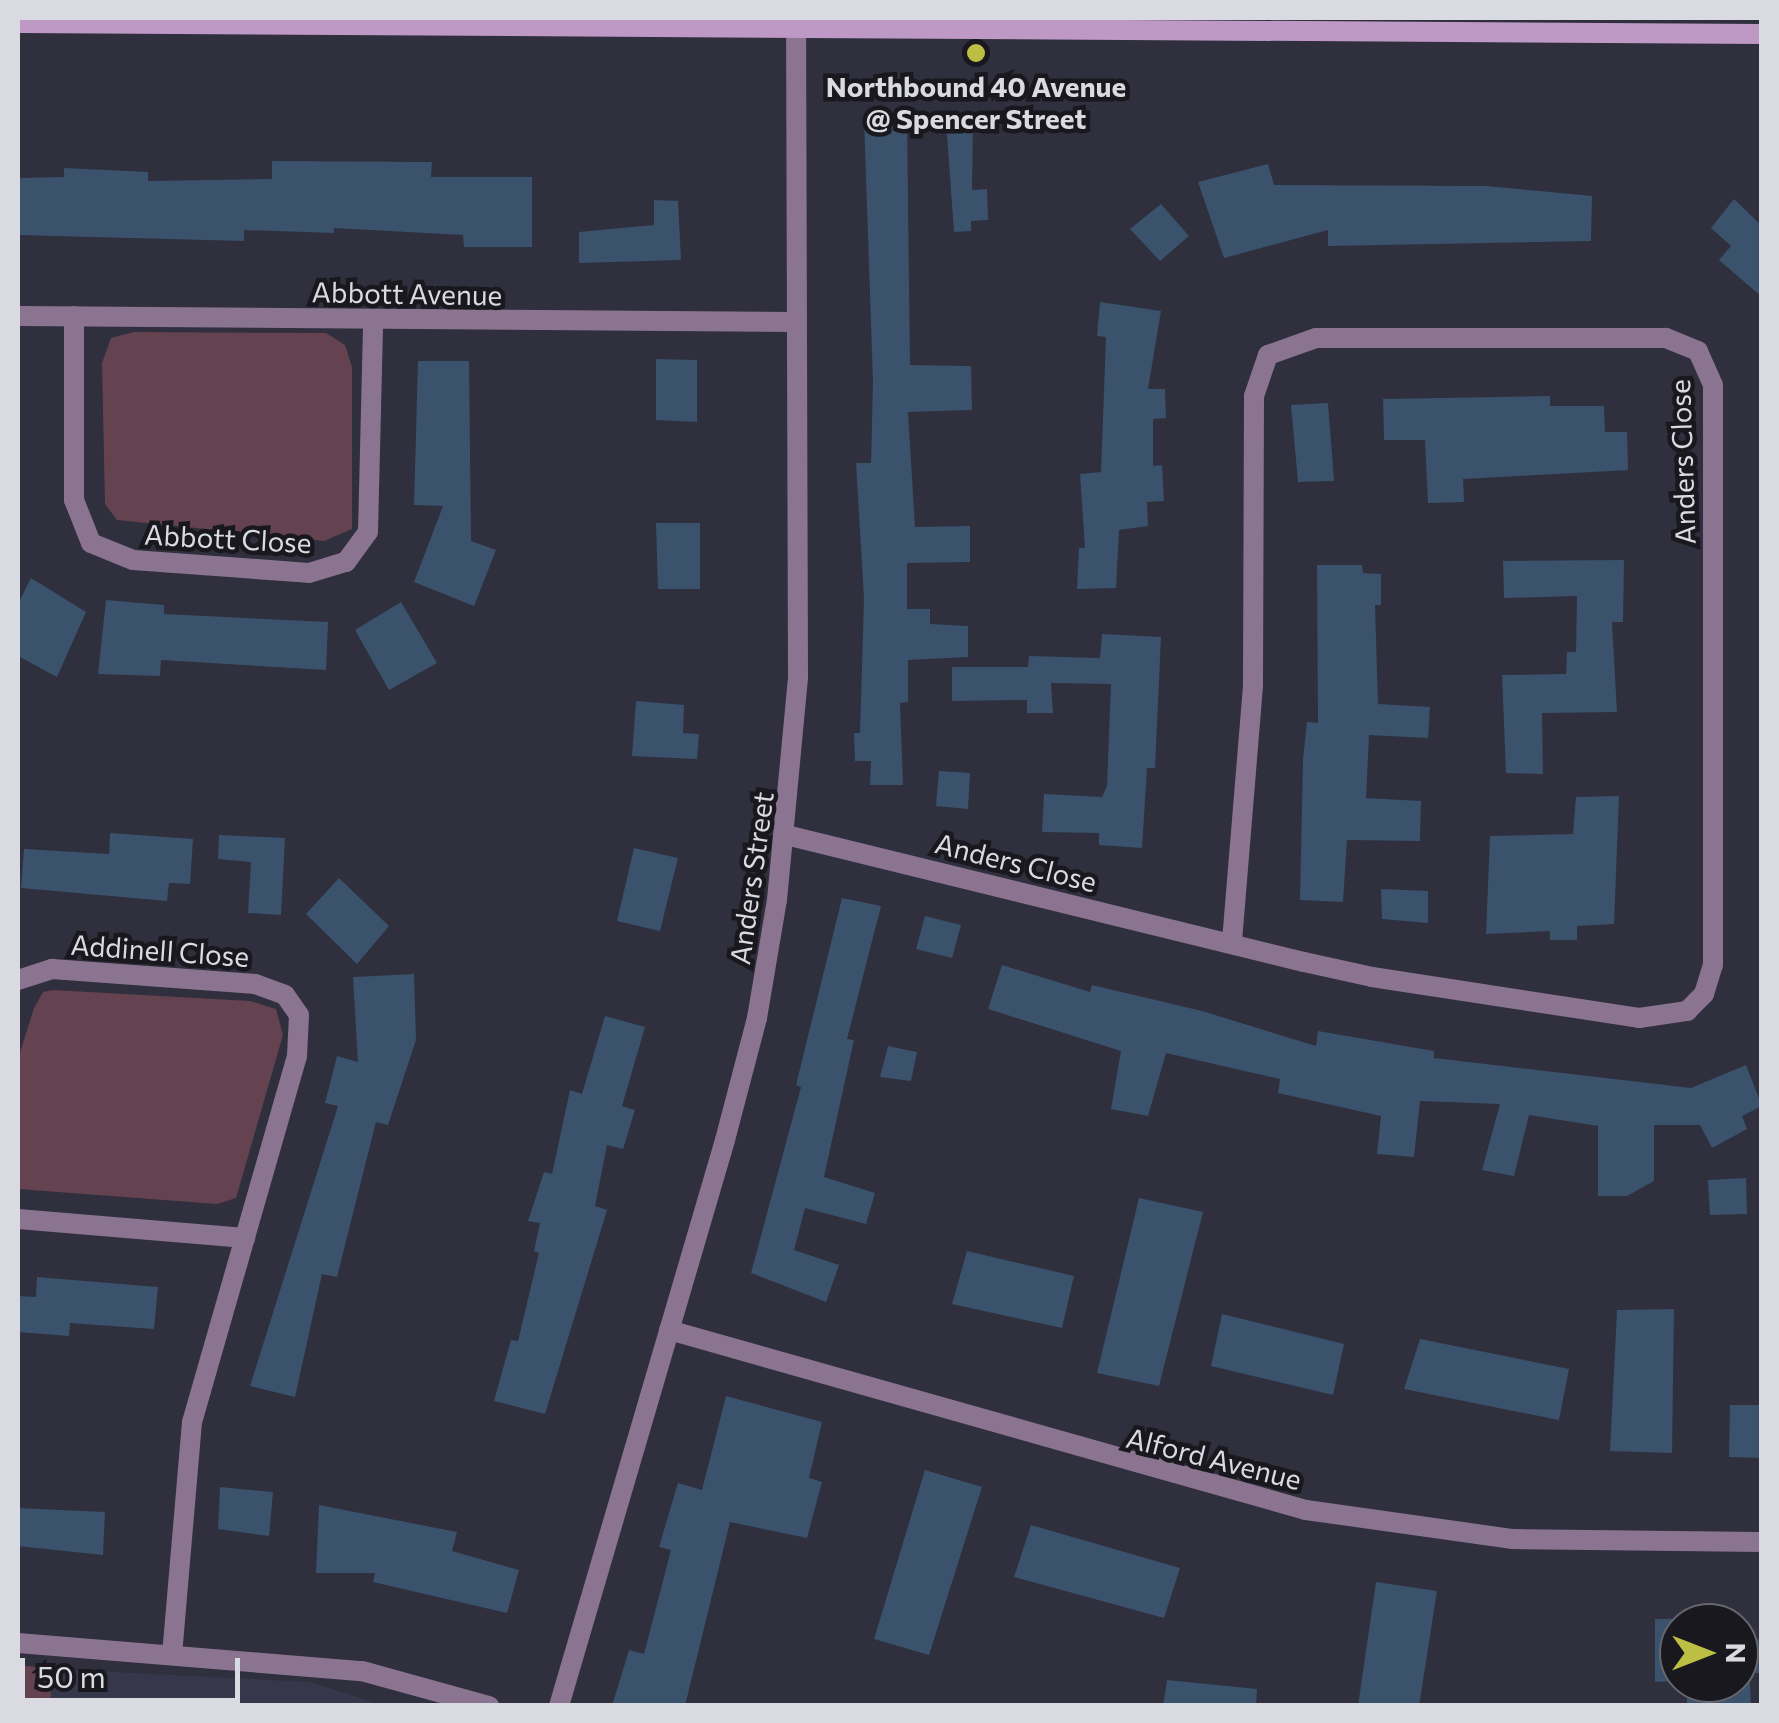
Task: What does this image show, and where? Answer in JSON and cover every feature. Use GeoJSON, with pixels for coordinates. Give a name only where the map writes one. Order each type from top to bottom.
{"type":"FeatureCollection","features":[{"type":"Feature","properties":{"kind":"main road"},"geometry":{"type":"LineString","coordinates":[[18,23],[796,24],[1762,34]]}},
{"type":"Feature","properties":{"kind":"street","name":"Anders Street"},"geometry":{"type":"LineString","coordinates":[[559,1706],[757,1018],[786,834],[798,677],[796,24]]}},
{"type":"Feature","properties":{"kind":"street","name":"Abbott Avenue"},"geometry":{"type":"LineString","coordinates":[[18,316],[796,322]]}},
{"type":"Feature","properties":{"kind":"street","name":"Abbott Close"},"geometry":{"type":"LineString","coordinates":[[74,316],[74,500],[91,542],[133,560],[310,574],[346,562],[368,532],[373,320]]}},
{"type":"Feature","properties":{"kind":"street","name":"Anders Close"},"geometry":{"type":"LineString","coordinates":[[786,834],[1232,944],[1372,977],[1639,1018],[1674,1017],[1704,994],[1713,966],[1713,386],[1698,351],[1666,338],[1316,338],[1268,355],[1254,396],[1253,686],[1232,944]]}},
{"type":"Feature","properties":{"kind":"street","name":"Addinell Close"},"geometry":{"type":"LineString","coordinates":[[18,980],[52,969],[255,984],[294,1005],[300,1041],[189,1439],[172,1655]]}},
{"type":"Feature","properties":{"kind":"street"},"geometry":{"type":"LineString","coordinates":[[18,1219],[245,1238]]}},
{"type":"Feature","properties":{"kind":"street","name":"Alford Avenue"},"geometry":{"type":"LineString","coordinates":[[669,1330],[1189,1482],[1321,1513],[1514,1539],[1762,1542]]}},
{"type":"Feature","properties":{"kind":"street"},"geometry":{"type":"LineString","coordinates":[[18,1643],[362,1670],[489,1706]]}},
{"type":"Feature","properties":{"kind":"shaded area"},"geometry":{"type":"Polygon","coordinates":[[[134,332],[326,333],[345,345],[352,367],[352,529],[324,541],[117,520],[105,504],[102,363],[111,338],[134,332]]]}},
{"type":"Feature","properties":{"kind":"shaded area"},"geometry":{"type":"Polygon","coordinates":[[[43,992],[250,1001],[276,1009],[283,1035],[236,1198],[217,1204],[18,1189],[18,1059],[34,1008],[43,992]]]}},
{"type":"Feature","properties":{"kind":"shaded area"},"geometry":{"type":"Polygon","coordinates":[[[18,1665],[53,1669],[50,1705],[18,1705],[18,1665]]]}},
{"type":"Feature","properties":{"kind":"shaded area"},"geometry":{"type":"Polygon","coordinates":[[[53,1669],[311,1682],[381,1705],[50,1706],[53,1669]]]}},
{"type":"Feature","properties":{"kind":"building"},"geometry":{"type":"Polygon","coordinates":[[[907,117],[910,365],[971,366],[972,410],[908,412],[915,527],[970,526],[970,562],[907,563],[907,609],[930,609],[930,624],[968,626],[968,657],[908,660],[908,702],[900,703],[903,785],[870,785],[871,761],[855,761],[854,733],[860,733],[864,598],[856,463],[871,463],[873,382],[864,118],[907,117]]]}},
{"type":"Feature","properties":{"kind":"building"},"geometry":{"type":"Polygon","coordinates":[[[946,120],[973,120],[972,190],[987,189],[988,220],[971,221],[971,231],[954,232],[946,120]]]}},
{"type":"Feature","properties":{"kind":"building"},"geometry":{"type":"Polygon","coordinates":[[[272,161],[432,162],[431,177],[532,177],[532,247],[464,247],[463,235],[334,228],[334,233],[244,230],[244,241],[18,235],[18,178],[64,177],[64,168],[148,172],[148,181],[272,179],[272,161]]]}},
{"type":"Feature","properties":{"kind":"building"},"geometry":{"type":"Polygon","coordinates":[[[1268,164],[1274,185],[1486,186],[1592,196],[1591,241],[1328,246],[1328,230],[1224,258],[1198,182],[1268,164]]]}},
{"type":"Feature","properties":{"kind":"building"},"geometry":{"type":"Polygon","coordinates":[[[1734,199],[1762,226],[1762,297],[1719,260],[1731,246],[1711,228],[1734,199]]]}},
{"type":"Feature","properties":{"kind":"building"},"geometry":{"type":"Polygon","coordinates":[[[654,200],[678,201],[681,260],[579,263],[579,232],[654,225],[654,200]]]}},
{"type":"Feature","properties":{"kind":"building"},"geometry":{"type":"Polygon","coordinates":[[[1161,204],[1189,236],[1160,261],[1130,229],[1161,204]]]}},
{"type":"Feature","properties":{"kind":"building"},"geometry":{"type":"Polygon","coordinates":[[[1100,302],[1161,311],[1148,389],[1165,389],[1166,418],[1153,419],[1153,466],[1162,465],[1164,501],[1147,502],[1148,526],[1119,530],[1116,588],[1077,589],[1079,548],[1085,548],[1080,474],[1101,472],[1106,337],[1097,336],[1100,302]]]}},
{"type":"Feature","properties":{"kind":"building"},"geometry":{"type":"Polygon","coordinates":[[[656,359],[697,360],[697,422],[656,420],[656,359]]]}},
{"type":"Feature","properties":{"kind":"building"},"geometry":{"type":"Polygon","coordinates":[[[418,361],[469,361],[471,541],[496,550],[474,606],[414,582],[443,506],[414,505],[418,361]]]}},
{"type":"Feature","properties":{"kind":"building"},"geometry":{"type":"Polygon","coordinates":[[[1550,396],[1550,406],[1604,406],[1605,432],[1627,432],[1628,470],[1463,479],[1464,502],[1428,503],[1425,440],[1384,440],[1383,399],[1550,396]]]}},
{"type":"Feature","properties":{"kind":"building"},"geometry":{"type":"Polygon","coordinates":[[[1328,403],[1334,481],[1298,482],[1291,405],[1328,403]]]}},
{"type":"Feature","properties":{"kind":"building"},"geometry":{"type":"Polygon","coordinates":[[[656,523],[700,523],[700,589],[658,589],[656,523]]]}},
{"type":"Feature","properties":{"kind":"building"},"geometry":{"type":"Polygon","coordinates":[[[1624,560],[1623,622],[1612,622],[1617,712],[1542,713],[1543,774],[1506,773],[1502,675],[1566,674],[1567,652],[1576,652],[1577,596],[1504,598],[1503,561],[1624,560]]]}},
{"type":"Feature","properties":{"kind":"building"},"geometry":{"type":"Polygon","coordinates":[[[1317,565],[1362,565],[1363,573],[1381,574],[1381,605],[1375,605],[1378,704],[1430,707],[1428,738],[1369,735],[1366,798],[1421,801],[1420,841],[1347,840],[1343,902],[1300,900],[1303,759],[1307,722],[1318,723],[1317,565]]]}},
{"type":"Feature","properties":{"kind":"building"},"geometry":{"type":"Polygon","coordinates":[[[31,578],[86,612],[57,677],[18,656],[18,604],[31,578]]]}},
{"type":"Feature","properties":{"kind":"building"},"geometry":{"type":"Polygon","coordinates":[[[106,600],[164,605],[164,614],[328,622],[326,670],[161,660],[160,676],[98,674],[106,600]]]}},
{"type":"Feature","properties":{"kind":"building"},"geometry":{"type":"Polygon","coordinates":[[[401,602],[437,663],[389,690],[355,630],[401,602]]]}},
{"type":"Feature","properties":{"kind":"building"},"geometry":{"type":"Polygon","coordinates":[[[1102,634],[1161,637],[1155,768],[1147,768],[1142,848],[1099,845],[1099,833],[1042,832],[1044,794],[1102,797],[1107,786],[1111,684],[1051,683],[1053,713],[1027,713],[1027,700],[952,701],[952,667],[1028,667],[1029,656],[1100,658],[1102,634]]]}},
{"type":"Feature","properties":{"kind":"building"},"geometry":{"type":"Polygon","coordinates":[[[636,701],[684,705],[683,733],[699,734],[697,759],[632,756],[636,701]]]}},
{"type":"Feature","properties":{"kind":"building"},"geometry":{"type":"Polygon","coordinates":[[[939,771],[970,773],[968,809],[936,806],[939,771]]]}},
{"type":"Feature","properties":{"kind":"building"},"geometry":{"type":"Polygon","coordinates":[[[1619,796],[1614,924],[1577,926],[1577,940],[1550,940],[1550,931],[1486,934],[1490,836],[1573,834],[1576,797],[1619,796]]]}},
{"type":"Feature","properties":{"kind":"building"},"geometry":{"type":"Polygon","coordinates":[[[110,833],[193,839],[190,884],[169,883],[167,901],[21,888],[24,849],[109,854],[110,833]]]}},
{"type":"Feature","properties":{"kind":"building"},"geometry":{"type":"Polygon","coordinates":[[[219,835],[285,838],[281,915],[248,913],[251,862],[218,859],[219,835]]]}},
{"type":"Feature","properties":{"kind":"building"},"geometry":{"type":"Polygon","coordinates":[[[634,848],[678,858],[660,931],[617,921],[634,848]]]}},
{"type":"Feature","properties":{"kind":"building"},"geometry":{"type":"Polygon","coordinates":[[[339,878],[389,926],[357,964],[306,914],[339,878]]]}},
{"type":"Feature","properties":{"kind":"building"},"geometry":{"type":"Polygon","coordinates":[[[1381,889],[1428,891],[1428,923],[1382,919],[1381,889]]]}},
{"type":"Feature","properties":{"kind":"building"},"geometry":{"type":"Polygon","coordinates":[[[842,898],[881,906],[847,1039],[854,1040],[824,1177],[875,1193],[866,1224],[805,1208],[794,1250],[839,1265],[826,1302],[751,1273],[801,1087],[796,1085],[842,898]]]}},
{"type":"Feature","properties":{"kind":"building"},"geometry":{"type":"Polygon","coordinates":[[[925,916],[961,925],[952,958],[916,949],[925,916]]]}},
{"type":"Feature","properties":{"kind":"building"},"geometry":{"type":"Polygon","coordinates":[[[1002,965],[1090,992],[1092,985],[1202,1011],[1316,1046],[1318,1031],[1434,1051],[1434,1058],[1691,1088],[1746,1065],[1762,1106],[1742,1116],[1747,1129],[1712,1148],[1700,1125],[1654,1125],[1654,1181],[1627,1196],[1598,1196],[1598,1126],[1529,1115],[1514,1176],[1482,1170],[1500,1104],[1420,1101],[1414,1157],[1377,1154],[1381,1116],[1278,1093],[1280,1079],[1166,1053],[1148,1116],[1111,1109],[1121,1051],[988,1009],[1002,965]]]}},
{"type":"Feature","properties":{"kind":"building"},"geometry":{"type":"Polygon","coordinates":[[[414,974],[416,1040],[388,1125],[376,1122],[337,1277],[322,1274],[295,1397],[250,1386],[338,1106],[325,1103],[337,1056],[358,1062],[353,977],[414,974]]]}},
{"type":"Feature","properties":{"kind":"building"},"geometry":{"type":"Polygon","coordinates":[[[605,1016],[645,1027],[622,1106],[635,1110],[623,1149],[607,1145],[595,1206],[607,1210],[545,1414],[494,1401],[511,1340],[518,1341],[539,1253],[534,1251],[540,1223],[528,1221],[544,1172],[552,1174],[570,1090],[582,1094],[605,1016]]]}},
{"type":"Feature","properties":{"kind":"building"},"geometry":{"type":"Polygon","coordinates":[[[888,1046],[917,1052],[911,1081],[880,1077],[888,1046]]]}},
{"type":"Feature","properties":{"kind":"building"},"geometry":{"type":"Polygon","coordinates":[[[1746,1178],[1747,1214],[1710,1215],[1708,1180],[1746,1178]]]}},
{"type":"Feature","properties":{"kind":"building"},"geometry":{"type":"Polygon","coordinates":[[[1139,1198],[1203,1212],[1159,1386],[1097,1373],[1139,1198]]]}},
{"type":"Feature","properties":{"kind":"building"},"geometry":{"type":"Polygon","coordinates":[[[967,1251],[1074,1276],[1062,1328],[952,1304],[967,1251]]]}},
{"type":"Feature","properties":{"kind":"building"},"geometry":{"type":"Polygon","coordinates":[[[37,1277],[158,1287],[154,1329],[70,1323],[69,1336],[18,1332],[18,1296],[36,1297],[37,1277]]]}},
{"type":"Feature","properties":{"kind":"building"},"geometry":{"type":"Polygon","coordinates":[[[1674,1309],[1672,1453],[1610,1451],[1617,1310],[1674,1309]]]}},
{"type":"Feature","properties":{"kind":"building"},"geometry":{"type":"Polygon","coordinates":[[[1222,1314],[1344,1344],[1333,1395],[1211,1366],[1222,1314]]]}},
{"type":"Feature","properties":{"kind":"building"},"geometry":{"type":"Polygon","coordinates":[[[1420,1339],[1569,1369],[1559,1420],[1404,1389],[1420,1339]]]}},
{"type":"Feature","properties":{"kind":"building"},"geometry":{"type":"Polygon","coordinates":[[[726,1396],[822,1422],[809,1478],[822,1482],[807,1538],[730,1522],[685,1706],[612,1706],[629,1650],[644,1654],[671,1550],[659,1547],[678,1483],[702,1490],[726,1396]]]}},
{"type":"Feature","properties":{"kind":"building"},"geometry":{"type":"Polygon","coordinates":[[[1730,1405],[1762,1405],[1762,1458],[1729,1457],[1730,1405]]]}},
{"type":"Feature","properties":{"kind":"building"},"geometry":{"type":"Polygon","coordinates":[[[925,1470],[982,1487],[929,1655],[874,1639],[925,1470]]]}},
{"type":"Feature","properties":{"kind":"building"},"geometry":{"type":"Polygon","coordinates":[[[220,1487],[273,1492],[269,1536],[218,1529],[220,1487]]]}},
{"type":"Feature","properties":{"kind":"building"},"geometry":{"type":"Polygon","coordinates":[[[319,1505],[457,1532],[452,1551],[519,1570],[507,1613],[373,1582],[375,1573],[316,1573],[319,1505]]]}},
{"type":"Feature","properties":{"kind":"building"},"geometry":{"type":"Polygon","coordinates":[[[18,1508],[105,1512],[103,1555],[18,1546],[18,1508]]]}},
{"type":"Feature","properties":{"kind":"building"},"geometry":{"type":"Polygon","coordinates":[[[1031,1525],[1180,1568],[1164,1618],[1014,1577],[1031,1525]]]}},
{"type":"Feature","properties":{"kind":"building"},"geometry":{"type":"Polygon","coordinates":[[[1376,1582],[1437,1591],[1419,1706],[1358,1706],[1376,1582]]]}},
{"type":"Feature","properties":{"kind":"building"},"geometry":{"type":"Polygon","coordinates":[[[1655,1619],[1659,1619],[1659,1682],[1655,1682],[1655,1619]]]}},
{"type":"Feature","properties":{"kind":"building"},"geometry":{"type":"Polygon","coordinates":[[[1759,1639],[1761,1639],[1759,1673],[1759,1639]]]}},
{"type":"Feature","properties":{"kind":"building"},"geometry":{"type":"Polygon","coordinates":[[[1167,1680],[1257,1689],[1256,1706],[1163,1706],[1167,1680]]]}},
{"type":"Feature","properties":{"kind":"building"},"geometry":{"type":"Polygon","coordinates":[[[1751,1703],[1751,1706],[1687,1706],[1751,1703]]]}},
{"type":"Feature","properties":{"kind":"place","name":"Northbound 40 Avenue @ Spencer Street"},"geometry":{"type":"Point","coordinates":[976,53]}}]}
